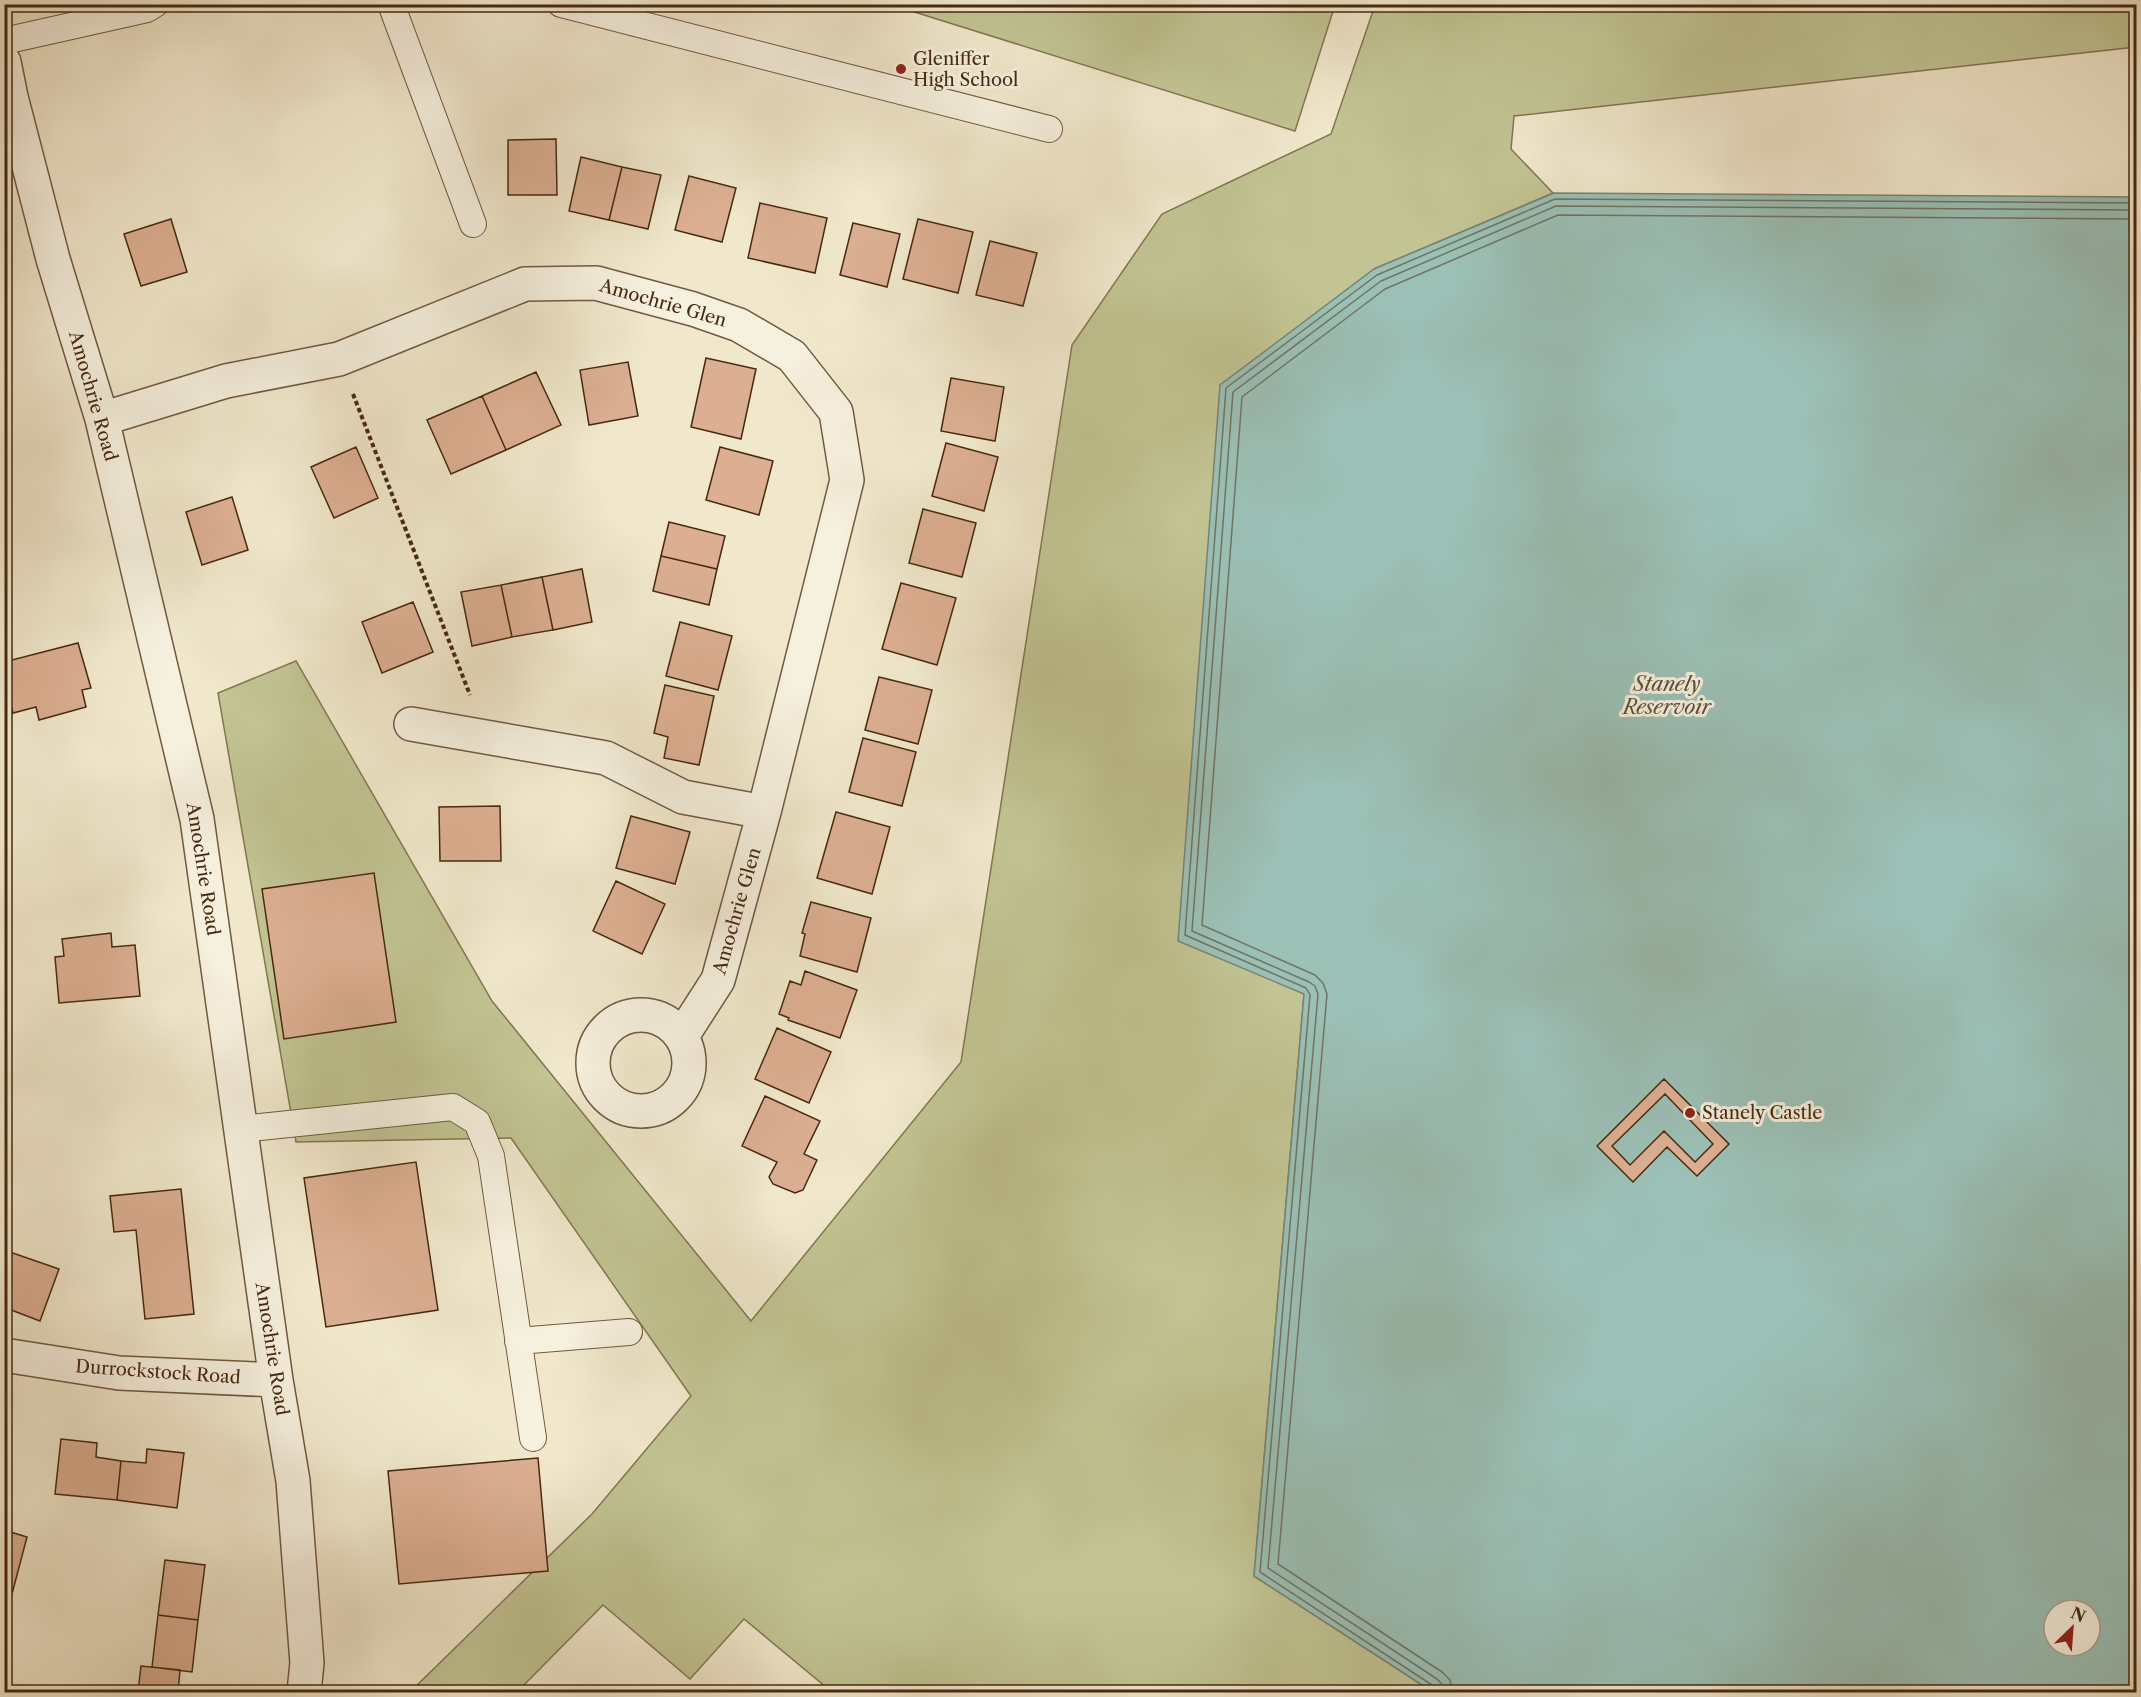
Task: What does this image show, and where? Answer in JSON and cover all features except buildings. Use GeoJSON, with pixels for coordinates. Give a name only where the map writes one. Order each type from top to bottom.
{"type":"FeatureCollection","features":[{"type":"Feature","properties":{"kind":"street","name":"Amochrie Road"},"geometry":{"type":"LineString","coordinates":[[4,62],[8,98],[53,259],[102,419],[197,819],[276,1380],[294,1481],[307,1663],[304,1692]]}},
{"type":"Feature","properties":{"kind":"street","name":"Amochrie Glen"},"geometry":{"type":"LineString","coordinates":[[102,419],[226,381],[339,359],[525,284],[596,283],[693,309],[739,325],[792,356],[836,412],[847,480],[764,812],[718,980],[682,1036]]}},
{"type":"Feature","properties":{"kind":"street"},"geometry":{"type":"LineString","coordinates":[[411,724],[606,758],[683,797],[764,812]]}},
{"type":"Feature","properties":{"kind":"street","name":"Durrockstock Road"},"geometry":{"type":"LineString","coordinates":[[4,1355],[119,1373],[276,1380]]}},
{"type":"Feature","properties":{"kind":"lane"},"geometry":{"type":"LineString","coordinates":[[4,41],[147,9],[155,4]]}},
{"type":"Feature","properties":{"kind":"lane"},"geometry":{"type":"LineString","coordinates":[[391,4],[473,224]]}},
{"type":"Feature","properties":{"kind":"lane"},"geometry":{"type":"LineString","coordinates":[[561,4],[1049,129]]}},
{"type":"Feature","properties":{"kind":"lane"},"geometry":{"type":"LineString","coordinates":[[240,1129],[453,1107],[477,1122],[491,1156],[533,1438]]}},
{"type":"Feature","properties":{"kind":"lane"},"geometry":{"type":"LineString","coordinates":[[518,1341],[629,1332]]}},
{"type":"Feature","properties":{"kind":"path"},"geometry":{"type":"LineString","coordinates":[[339,359],[486,737]]}},
{"type":"Feature","properties":{"kind":"green space"},"geometry":{"type":"Polygon","coordinates":[[[892,5],[1335,5],[1295,131],[892,5]]]}},
{"type":"Feature","properties":{"kind":"green space"},"geometry":{"type":"Polygon","coordinates":[[[1375,5],[2136,5],[2136,47],[1514,116],[1511,149],[1553,193],[1374,269],[1304,994],[1254,1576],[1433,1692],[832,1692],[744,1619],[690,1679],[603,1605],[517,1692],[410,1692],[592,1514],[691,1396],[511,1138],[296,1142],[218,693],[296,661],[492,1001],[751,1321],[961,1062],[1072,345],[1162,214],[1331,134],[1375,5]]]}},
{"type":"Feature","properties":{"kind":"water","name":"Stanely Reservoir"},"geometry":{"type":"Polygon","coordinates":[[[1554,193],[2136,197],[2136,1692],[1433,1692],[1254,1576],[1304,994],[1178,941],[1220,385],[1374,269],[1554,193]]]}},
{"type":"Feature","properties":{"kind":"place","name":"Gleniffer High School"},"geometry":{"type":"Point","coordinates":[901,69]}},
{"type":"Feature","properties":{"kind":"place","name":"Stanely Castle"},"geometry":{"type":"Point","coordinates":[1690,1113]}}]}
